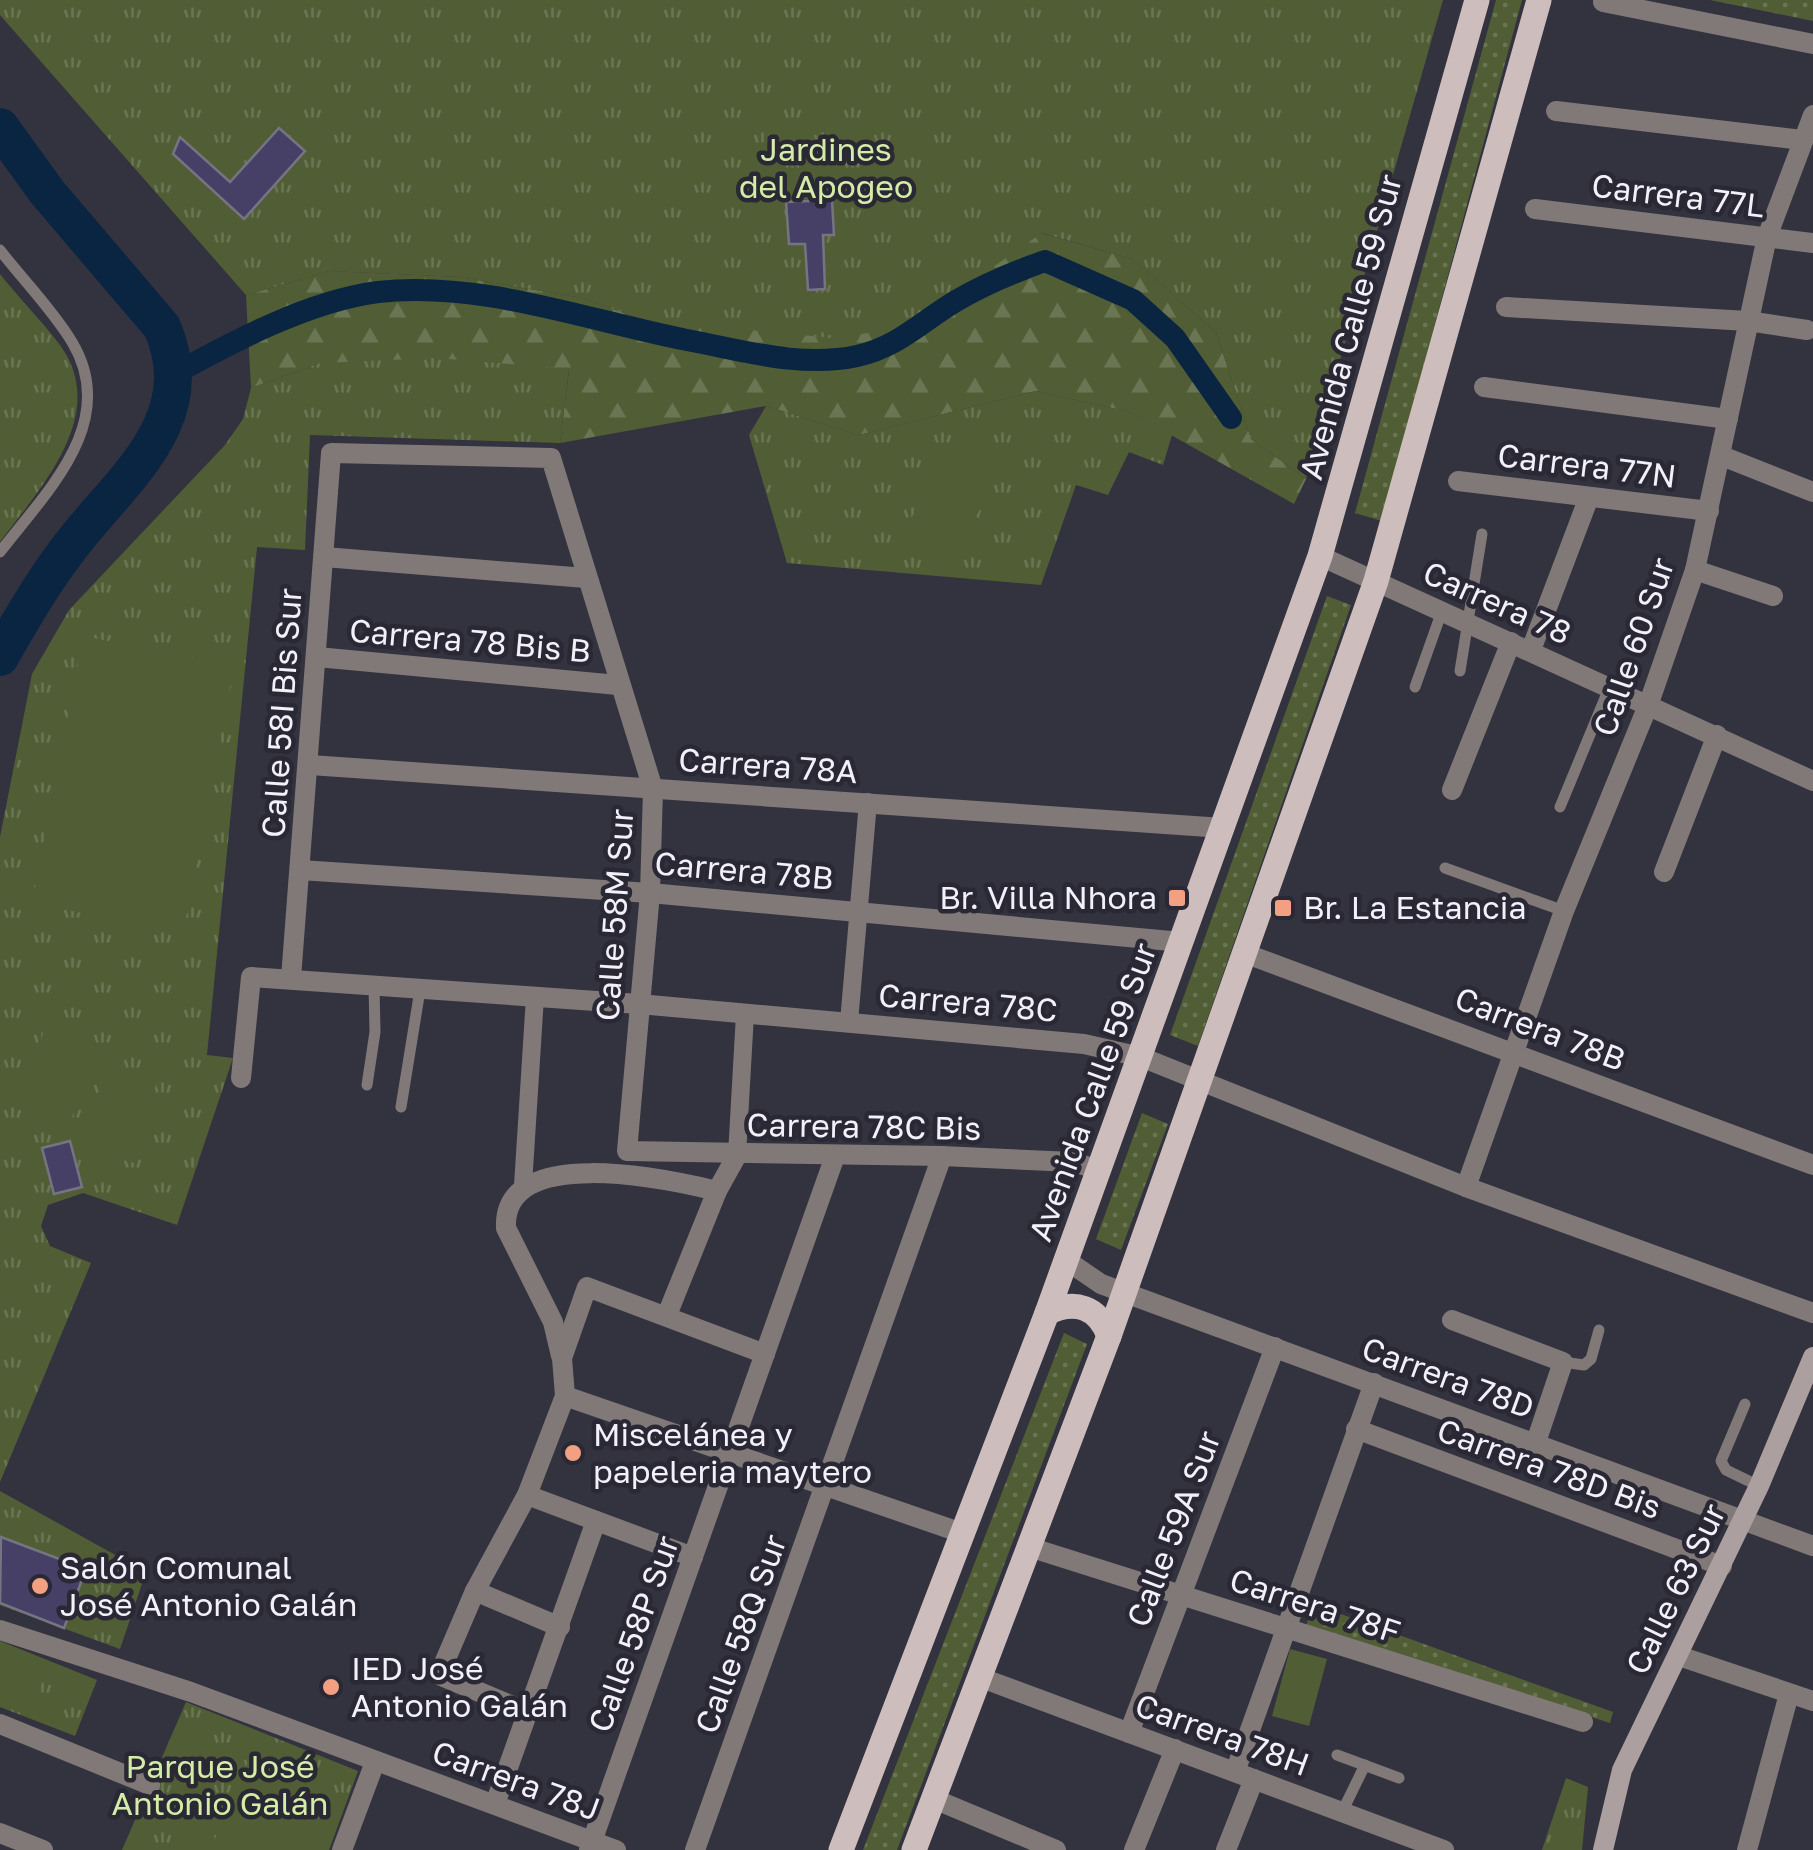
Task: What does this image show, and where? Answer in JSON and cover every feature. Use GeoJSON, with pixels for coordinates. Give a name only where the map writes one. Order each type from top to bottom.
{"type":"FeatureCollection","features":[{"type":"Feature","properties":{"kind":"main road","name":"Avenida Calle 59 Sur"},"geometry":{"type":"LineString","coordinates":[[841,1850],[1047,1312],[1320,556],[1477,0]]}},
{"type":"Feature","properties":{"kind":"main road"},"geometry":{"type":"LineString","coordinates":[[914,1850],[1108,1336],[1376,581],[1539,0]]}},
{"type":"Feature","properties":{"kind":"main road"},"geometry":{"type":"LineString","coordinates":[[1047,1312],[1076,1304],[1103,1321],[1108,1336]]}},
{"type":"Feature","properties":{"kind":"main road","name":"Calle 63 Sur"},"geometry":{"type":"LineString","coordinates":[[1608,1849],[1622,1770],[1722,1566],[1811,1365]]}},
{"type":"Feature","properties":{"kind":"street"},"geometry":{"type":"LineString","coordinates":[[1603,2],[1813,44]]}},
{"type":"Feature","properties":{"kind":"street"},"geometry":{"type":"LineString","coordinates":[[1556,111],[1802,140]]}},
{"type":"Feature","properties":{"kind":"street","name":"Calle 60 Sur"},"geometry":{"type":"LineString","coordinates":[[1466,1187],[1564,911],[1649,703],[1694,570],[1767,237],[1813,114]]}},
{"type":"Feature","properties":{"kind":"street","name":"Carrera 77L"},"geometry":{"type":"LineString","coordinates":[[1536,209],[1813,243]]}},
{"type":"Feature","properties":{"kind":"street"},"geometry":{"type":"LineString","coordinates":[[1506,307],[1748,321],[1807,330]]}},
{"type":"Feature","properties":{"kind":"street"},"geometry":{"type":"LineString","coordinates":[[1484,387],[1728,418]]}},
{"type":"Feature","properties":{"kind":"street","name":"Calle 58I Bis Sur"},"geometry":{"type":"LineString","coordinates":[[291,978],[331,452],[551,458]]}},
{"type":"Feature","properties":{"kind":"street"},"geometry":{"type":"LineString","coordinates":[[1722,456],[1813,492]]}},
{"type":"Feature","properties":{"kind":"street","name":"Calle 58M Sur"},"geometry":{"type":"LineString","coordinates":[[551,458],[653,789],[650,892],[627,1151]]}},
{"type":"Feature","properties":{"kind":"street","name":"Carrera 77N"},"geometry":{"type":"LineString","coordinates":[[1458,480],[1709,511]]}},
{"type":"Feature","properties":{"kind":"street"},"geometry":{"type":"LineString","coordinates":[[1452,790],[1589,496]]}},
{"type":"Feature","properties":{"kind":"street","name":"Carrera 78"},"geometry":{"type":"LineString","coordinates":[[1320,556],[1813,781]]}},
{"type":"Feature","properties":{"kind":"street"},"geometry":{"type":"LineString","coordinates":[[324,557],[586,578]]}},
{"type":"Feature","properties":{"kind":"street"},"geometry":{"type":"LineString","coordinates":[[1694,570],[1772,596]]}},
{"type":"Feature","properties":{"kind":"street","name":"Carrera 78 Bis B"},"geometry":{"type":"LineString","coordinates":[[318,658],[618,684]]}},
{"type":"Feature","properties":{"kind":"street"},"geometry":{"type":"LineString","coordinates":[[1664,872],[1717,736]]}},
{"type":"Feature","properties":{"kind":"street","name":"Carrera 78A"},"geometry":{"type":"LineString","coordinates":[[310,764],[653,789],[743,785],[868,802],[1064,812],[1222,828]]}},
{"type":"Feature","properties":{"kind":"street"},"geometry":{"type":"LineString","coordinates":[[849,1022],[868,802]]}},
{"type":"Feature","properties":{"kind":"street","name":"Carrera 78B"},"geometry":{"type":"LineString","coordinates":[[300,870],[650,892],[1182,942]]}},
{"type":"Feature","properties":{"kind":"street","name":"Carrera 78B"},"geometry":{"type":"LineString","coordinates":[[1244,952],[1813,1164]]}},
{"type":"Feature","properties":{"kind":"street","name":"Carrera 78C"},"geometry":{"type":"LineString","coordinates":[[241,1078],[251,976],[639,1004],[1084,1044],[1140,1058],[1466,1187],[1813,1313]]}},
{"type":"Feature","properties":{"kind":"street"},"geometry":{"type":"LineString","coordinates":[[523,1186],[535,997]]}},
{"type":"Feature","properties":{"kind":"street"},"geometry":{"type":"LineString","coordinates":[[667,1316],[718,1191],[737,1155],[745,1014]]}},
{"type":"Feature","properties":{"kind":"street","name":"Carrera 78C Bis"},"geometry":{"type":"LineString","coordinates":[[627,1151],[664,1155],[942,1156],[1073,1162],[1099,1170]]}},
{"type":"Feature","properties":{"kind":"street"},"geometry":{"type":"LineString","coordinates":[[663,1178],[664,1155]]}},
{"type":"Feature","properties":{"kind":"street","name":"Calle 58P Sur"},"geometry":{"type":"LineString","coordinates":[[591,1846],[835,1156]]}},
{"type":"Feature","properties":{"kind":"street","name":"Calle 58Q Sur"},"geometry":{"type":"LineString","coordinates":[[696,1850],[942,1156]]}},
{"type":"Feature","properties":{"kind":"street"},"geometry":{"type":"LineString","coordinates":[[529,1713],[438,1675],[475,1591],[527,1495],[564,1396],[562,1358],[552,1322],[506,1228],[505,1212],[523,1186],[544,1176],[663,1178],[718,1191]]}},
{"type":"Feature","properties":{"kind":"street","name":"Carrera 78D"},"geometry":{"type":"LineString","coordinates":[[1066,1260],[1101,1284],[1744,1517],[1813,1546]]}},
{"type":"Feature","properties":{"kind":"street"},"geometry":{"type":"LineString","coordinates":[[562,1358],[586,1287],[765,1354]]}},
{"type":"Feature","properties":{"kind":"street"},"geometry":{"type":"LineString","coordinates":[[1452,1320],[1563,1362],[1536,1442]]}},
{"type":"Feature","properties":{"kind":"street","name":"Calle 59A Sur"},"geometry":{"type":"LineString","coordinates":[[1130,1732],[1276,1347]]}},
{"type":"Feature","properties":{"kind":"street"},"geometry":{"type":"LineString","coordinates":[[1226,1850],[1286,1628],[1374,1383]]}},
{"type":"Feature","properties":{"kind":"street"},"geometry":{"type":"LineString","coordinates":[[564,1396],[962,1533]]}},
{"type":"Feature","properties":{"kind":"street","name":"Carrera 78D Bis"},"geometry":{"type":"LineString","coordinates":[[1356,1429],[1722,1566]]}},
{"type":"Feature","properties":{"kind":"street"},"geometry":{"type":"LineString","coordinates":[[527,1495],[693,1556]]}},
{"type":"Feature","properties":{"kind":"street"},"geometry":{"type":"LineString","coordinates":[[495,1804],[596,1521]]}},
{"type":"Feature","properties":{"kind":"street","name":"Carrera 78F"},"geometry":{"type":"LineString","coordinates":[[1029,1547],[1583,1722]]}},
{"type":"Feature","properties":{"kind":"street"},"geometry":{"type":"LineString","coordinates":[[475,1591],[560,1627]]}},
{"type":"Feature","properties":{"kind":"street","name":"Carrera 78J"},"geometry":{"type":"LineString","coordinates":[[0,1630],[191,1692],[495,1804],[591,1846],[616,1850]]}},
{"type":"Feature","properties":{"kind":"street"},"geometry":{"type":"LineString","coordinates":[[1678,1656],[1813,1702]]}},
{"type":"Feature","properties":{"kind":"street","name":"Carrera 78H"},"geometry":{"type":"LineString","coordinates":[[979,1677],[1444,1850]]}},
{"type":"Feature","properties":{"kind":"street"},"geometry":{"type":"LineString","coordinates":[[1747,1850],[1789,1694]]}},
{"type":"Feature","properties":{"kind":"street"},"geometry":{"type":"LineString","coordinates":[[0,1724],[150,1785]]}},
{"type":"Feature","properties":{"kind":"street"},"geometry":{"type":"LineString","coordinates":[[1134,1850],[1174,1750]]}},
{"type":"Feature","properties":{"kind":"street"},"geometry":{"type":"LineString","coordinates":[[342,1850],[375,1762]]}},
{"type":"Feature","properties":{"kind":"street"},"geometry":{"type":"LineString","coordinates":[[934,1798],[1056,1850]]}},
{"type":"Feature","properties":{"kind":"street"},"geometry":{"type":"LineString","coordinates":[[0,1833],[44,1850]]}},
{"type":"Feature","properties":{"kind":"lane"},"geometry":{"type":"LineString","coordinates":[[0,250],[71,340],[87,374],[87,420],[70,462],[0,552]]}},
{"type":"Feature","properties":{"kind":"lane"},"geometry":{"type":"LineString","coordinates":[[1460,671],[1482,534]]}},
{"type":"Feature","properties":{"kind":"lane"},"geometry":{"type":"LineString","coordinates":[[1415,687],[1442,611]]}},
{"type":"Feature","properties":{"kind":"lane"},"geometry":{"type":"LineString","coordinates":[[1560,807],[1610,686]]}},
{"type":"Feature","properties":{"kind":"lane"},"geometry":{"type":"LineString","coordinates":[[1445,868],[1564,911]]}},
{"type":"Feature","properties":{"kind":"lane"},"geometry":{"type":"LineString","coordinates":[[368,1084],[375,1032],[374,986]]}},
{"type":"Feature","properties":{"kind":"lane"},"geometry":{"type":"LineString","coordinates":[[401,1107],[420,990]]}},
{"type":"Feature","properties":{"kind":"lane"},"geometry":{"type":"LineString","coordinates":[[1563,1362],[1584,1365],[1591,1359],[1599,1330]]}},
{"type":"Feature","properties":{"kind":"lane"},"geometry":{"type":"LineString","coordinates":[[1744,1404],[1721,1461],[1726,1470],[1759,1486]]}},
{"type":"Feature","properties":{"kind":"lane"},"geometry":{"type":"LineString","coordinates":[[1338,1755],[1399,1778]]}},
{"type":"Feature","properties":{"kind":"lane"},"geometry":{"type":"LineString","coordinates":[[1342,1812],[1364,1765]]}},
{"type":"Feature","properties":{"kind":"green space","name":"Jardines del Apogeo"},"geometry":{"type":"Polygon","coordinates":[[[0,0],[1443,0],[1306,479],[1251,439],[1216,332],[1132,259],[1042,233],[905,328],[832,338],[644,320],[582,298],[460,277],[329,271],[246,295],[0,15],[0,0]]]}},
{"type":"Feature","properties":{"kind":"green space"},"geometry":{"type":"Polygon","coordinates":[[[1496,0],[1522,0],[1382,521],[1355,513],[1496,0]]]}},
{"type":"Feature","properties":{"kind":"green space"},"geometry":{"type":"Polygon","coordinates":[[[1710,0],[1813,0],[1813,21],[1710,0]]]}},
{"type":"Feature","properties":{"kind":"green space"},"geometry":{"type":"Polygon","coordinates":[[[1041,233],[1132,259],[1216,332],[1251,439],[1306,479],[1294,504],[1130,412],[1036,391],[859,435],[766,406],[560,443],[569,370],[320,363],[251,388],[246,295],[329,271],[460,277],[582,298],[644,320],[905,328],[1041,233]]]}},
{"type":"Feature","properties":{"kind":"green space"},"geometry":{"type":"Polygon","coordinates":[[[0,274],[60,345],[73,371],[77,397],[74,423],[64,449],[34,498],[0,542],[0,274]]]}},
{"type":"Feature","properties":{"kind":"green space"},"geometry":{"type":"Polygon","coordinates":[[[437,358],[569,369],[560,443],[310,435],[305,550],[257,547],[207,1055],[233,1058],[177,1225],[83,1193],[48,1205],[41,1226],[50,1246],[91,1263],[0,1482],[0,837],[32,674],[69,610],[225,445],[243,419],[251,388],[320,363],[437,358]]]}},
{"type":"Feature","properties":{"kind":"green space"},"geometry":{"type":"Polygon","coordinates":[[[1036,391],[1130,412],[1172,435],[1163,465],[1129,452],[1108,495],[1076,485],[1041,585],[787,563],[749,435],[766,406],[859,435],[1036,391]]]}},
{"type":"Feature","properties":{"kind":"green space"},"geometry":{"type":"Polygon","coordinates":[[[961,438],[1007,464],[953,555],[905,528],[961,438]]]}},
{"type":"Feature","properties":{"kind":"green space"},"geometry":{"type":"Polygon","coordinates":[[[1327,596],[1351,605],[1198,1046],[1170,1035],[1327,596]]]}},
{"type":"Feature","properties":{"kind":"green space"},"geometry":{"type":"Polygon","coordinates":[[[83,636],[234,666],[183,933],[32,903],[83,636]]]}},
{"type":"Feature","properties":{"kind":"green space"},"geometry":{"type":"Polygon","coordinates":[[[46,1025],[97,1042],[70,1124],[18,1107],[46,1025]]]}},
{"type":"Feature","properties":{"kind":"green space"},"geometry":{"type":"Polygon","coordinates":[[[105,1070],[156,1085],[134,1163],[83,1149],[105,1070]]]}},
{"type":"Feature","properties":{"kind":"green space"},"geometry":{"type":"Polygon","coordinates":[[[1142,1113],[1168,1124],[1121,1250],[1096,1239],[1142,1113]]]}},
{"type":"Feature","properties":{"kind":"green space"},"geometry":{"type":"Polygon","coordinates":[[[1064,1333],[1087,1344],[897,1850],[863,1850],[1064,1333]]]}},
{"type":"Feature","properties":{"kind":"green space"},"geometry":{"type":"Polygon","coordinates":[[[0,1491],[146,1572],[120,1649],[0,1605],[0,1491]]]}},
{"type":"Feature","properties":{"kind":"green space"},"geometry":{"type":"Polygon","coordinates":[[[1313,1604],[1613,1712],[1610,1723],[1306,1626],[1313,1604]]]}},
{"type":"Feature","properties":{"kind":"green space"},"geometry":{"type":"Polygon","coordinates":[[[0,1641],[97,1680],[75,1736],[0,1707],[0,1641]]]}},
{"type":"Feature","properties":{"kind":"green space"},"geometry":{"type":"Polygon","coordinates":[[[0,1645],[49,1664],[29,1716],[0,1705],[0,1645]]]}},
{"type":"Feature","properties":{"kind":"green space"},"geometry":{"type":"Polygon","coordinates":[[[1290,1649],[1327,1659],[1309,1726],[1272,1716],[1290,1649]]]}},
{"type":"Feature","properties":{"kind":"green space","name":"Parque José Antonio Galán"},"geometry":{"type":"Polygon","coordinates":[[[186,1702],[358,1771],[329,1850],[122,1850],[186,1702]]]}},
{"type":"Feature","properties":{"kind":"green space"},"geometry":{"type":"Polygon","coordinates":[[[250,1754],[330,1777],[317,1821],[237,1798],[250,1754]]]}},
{"type":"Feature","properties":{"kind":"green space"},"geometry":{"type":"Polygon","coordinates":[[[1566,1778],[1588,1787],[1582,1850],[1542,1850],[1566,1778]]]}},
{"type":"Feature","properties":{"kind":"green space"},"geometry":{"type":"Polygon","coordinates":[[[222,1814],[309,1838],[306,1850],[212,1850],[222,1814]]]}},
{"type":"Feature","properties":{"kind":"building"},"geometry":{"type":"Polygon","coordinates":[[[279,128],[305,151],[244,219],[173,154],[180,137],[230,182],[279,128]]]}},
{"type":"Feature","properties":{"kind":"building"},"geometry":{"type":"Polygon","coordinates":[[[832,200],[834,235],[823,235],[825,289],[808,290],[805,244],[789,244],[786,202],[832,200]]]}},
{"type":"Feature","properties":{"kind":"building"},"geometry":{"type":"Polygon","coordinates":[[[70,1141],[82,1187],[54,1194],[42,1148],[70,1141]]]}},
{"type":"Feature","properties":{"kind":"building","name":"Salón Comunal José Antonio Galán"},"geometry":{"type":"Polygon","coordinates":[[[1,1537],[86,1569],[64,1628],[0,1603],[1,1537]]]}},
{"type":"Feature","properties":{"kind":"waterway"},"geometry":{"type":"LineString","coordinates":[[0,127],[47,192],[162,327],[172,362],[172,393],[163,423],[148,450],[57,565],[0,657]]}},
{"type":"Feature","properties":{"kind":"waterway"},"geometry":{"type":"LineString","coordinates":[[174,374],[247,336],[325,304],[378,292],[417,290],[496,297],[753,353],[837,359],[885,346],[967,295],[1045,261],[1133,300],[1175,338],[1231,418]]}},
{"type":"Feature","properties":{"kind":"place","name":"Br. Villa Nhora"},"geometry":{"type":"Point","coordinates":[1177,898]}},
{"type":"Feature","properties":{"kind":"place","name":"Br. La Estancia"},"geometry":{"type":"Point","coordinates":[1283,908]}},
{"type":"Feature","properties":{"kind":"place","name":"Miscelánea y papeleria maytero"},"geometry":{"type":"Point","coordinates":[573,1453]}},
{"type":"Feature","properties":{"kind":"place","name":"Salón Comunal José Antonio Galán"},"geometry":{"type":"Point","coordinates":[40,1586]}},
{"type":"Feature","properties":{"kind":"place","name":"IED José Antonio Galán"},"geometry":{"type":"Point","coordinates":[331,1687]}}]}
